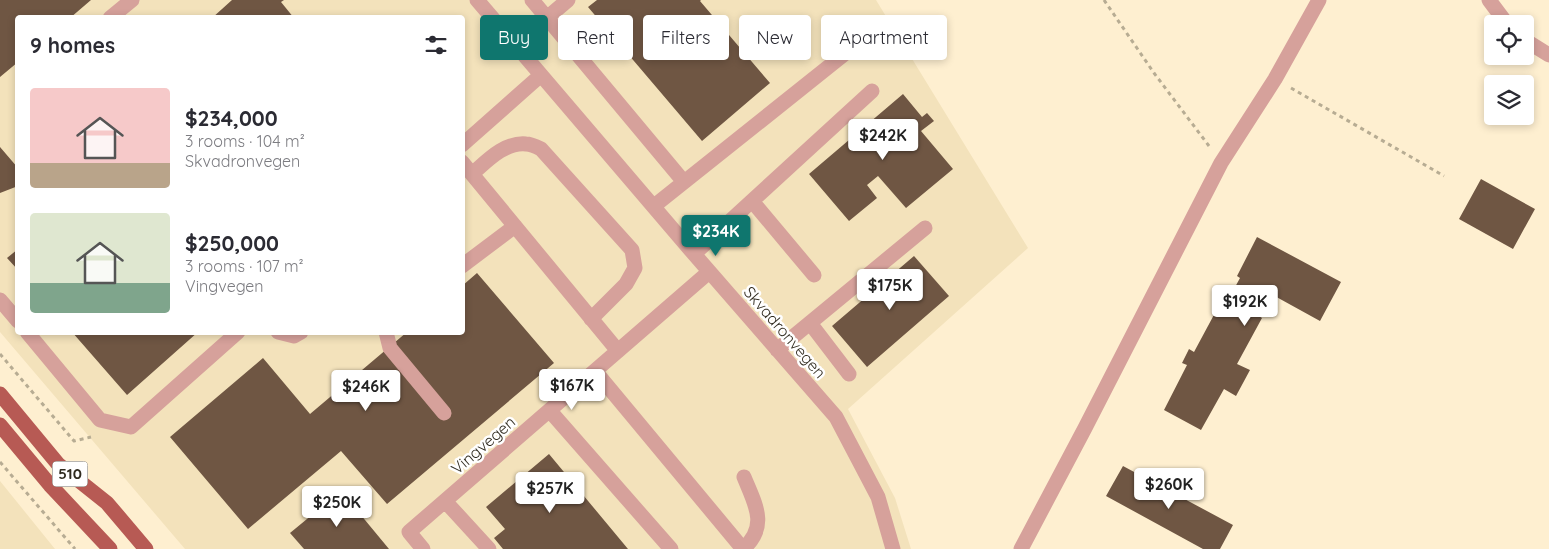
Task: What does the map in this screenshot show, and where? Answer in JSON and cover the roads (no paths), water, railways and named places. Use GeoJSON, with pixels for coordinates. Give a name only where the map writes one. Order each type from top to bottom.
{"type":"FeatureCollection","features":[{"type":"Feature","properties":{"kind":"main road","name":"510"},"geometry":{"type":"LineString","coordinates":[[0,394],[58,464],[107,503],[146,549]]}},
{"type":"Feature","properties":{"kind":"main road","name":"510"},"geometry":{"type":"LineString","coordinates":[[0,425],[50,485],[110,549]]}},
{"type":"Feature","properties":{"kind":"street"},"geometry":{"type":"LineString","coordinates":[[114,15],[132,0]]}},
{"type":"Feature","properties":{"kind":"street","name":"Skvadronvegen"},"geometry":{"type":"LineString","coordinates":[[477,0],[490,15]]}},
{"type":"Feature","properties":{"kind":"street"},"geometry":{"type":"LineString","coordinates":[[532,0],[544,15]]}},
{"type":"Feature","properties":{"kind":"street"},"geometry":{"type":"LineString","coordinates":[[548,17],[568,0]]}},
{"type":"Feature","properties":{"kind":"street"},"geometry":{"type":"LineString","coordinates":[[1021,549],[1090,420],[1221,163],[1275,79],[1319,0]]}},
{"type":"Feature","properties":{"kind":"street"},"geometry":{"type":"LineString","coordinates":[[1489,0],[1500,15]]}},
{"type":"Feature","properties":{"kind":"street"},"geometry":{"type":"LineString","coordinates":[[548,19],[684,182]]}},
{"type":"Feature","properties":{"kind":"street"},"geometry":{"type":"LineString","coordinates":[[1534,46],[1549,55]]}},
{"type":"Feature","properties":{"kind":"street","name":"Skvadronvegen"},"geometry":{"type":"LineString","coordinates":[[528,60],[836,417],[878,496],[893,549]]}},
{"type":"Feature","properties":{"kind":"street"},"geometry":{"type":"LineString","coordinates":[[654,206],[837,60]]}},
{"type":"Feature","properties":{"kind":"street"},"geometry":{"type":"LineString","coordinates":[[465,141],[541,75]]}},
{"type":"Feature","properties":{"kind":"street"},"geometry":{"type":"LineString","coordinates":[[694,254],[872,92]]}},
{"type":"Feature","properties":{"kind":"street"},"geometry":{"type":"LineString","coordinates":[[592,319],[626,284],[635,268],[632,250],[541,149],[527,144],[515,145],[500,150],[467,168],[618,351]]}},
{"type":"Feature","properties":{"kind":"street"},"geometry":{"type":"LineString","coordinates":[[752,201],[814,275]]}},
{"type":"Feature","properties":{"kind":"street"},"geometry":{"type":"LineString","coordinates":[[465,264],[515,226]]}},
{"type":"Feature","properties":{"kind":"street"},"geometry":{"type":"LineString","coordinates":[[777,350],[925,228]]}},
{"type":"Feature","properties":{"kind":"street","name":"Vingvegen"},"geometry":{"type":"LineString","coordinates":[[423,549],[409,532],[709,272]]}},
{"type":"Feature","properties":{"kind":"street"},"geometry":{"type":"LineString","coordinates":[[0,300],[15,318]]}},
{"type":"Feature","properties":{"kind":"street"},"geometry":{"type":"LineString","coordinates":[[810,323],[849,374]]}},
{"type":"Feature","properties":{"kind":"street"},"geometry":{"type":"LineString","coordinates":[[29,335],[100,420],[131,427],[235,335]]}},
{"type":"Feature","properties":{"kind":"street"},"geometry":{"type":"LineString","coordinates":[[387,335],[390,348],[444,413]]}},
{"type":"Feature","properties":{"kind":"street"},"geometry":{"type":"LineString","coordinates":[[595,371],[743,549],[748,545],[757,530],[758,511],[744,477]]}},
{"type":"Feature","properties":{"kind":"street"},"geometry":{"type":"LineString","coordinates":[[550,411],[671,549]]}},
{"type":"Feature","properties":{"kind":"street"},"geometry":{"type":"LineString","coordinates":[[446,501],[489,549]]}}]}
